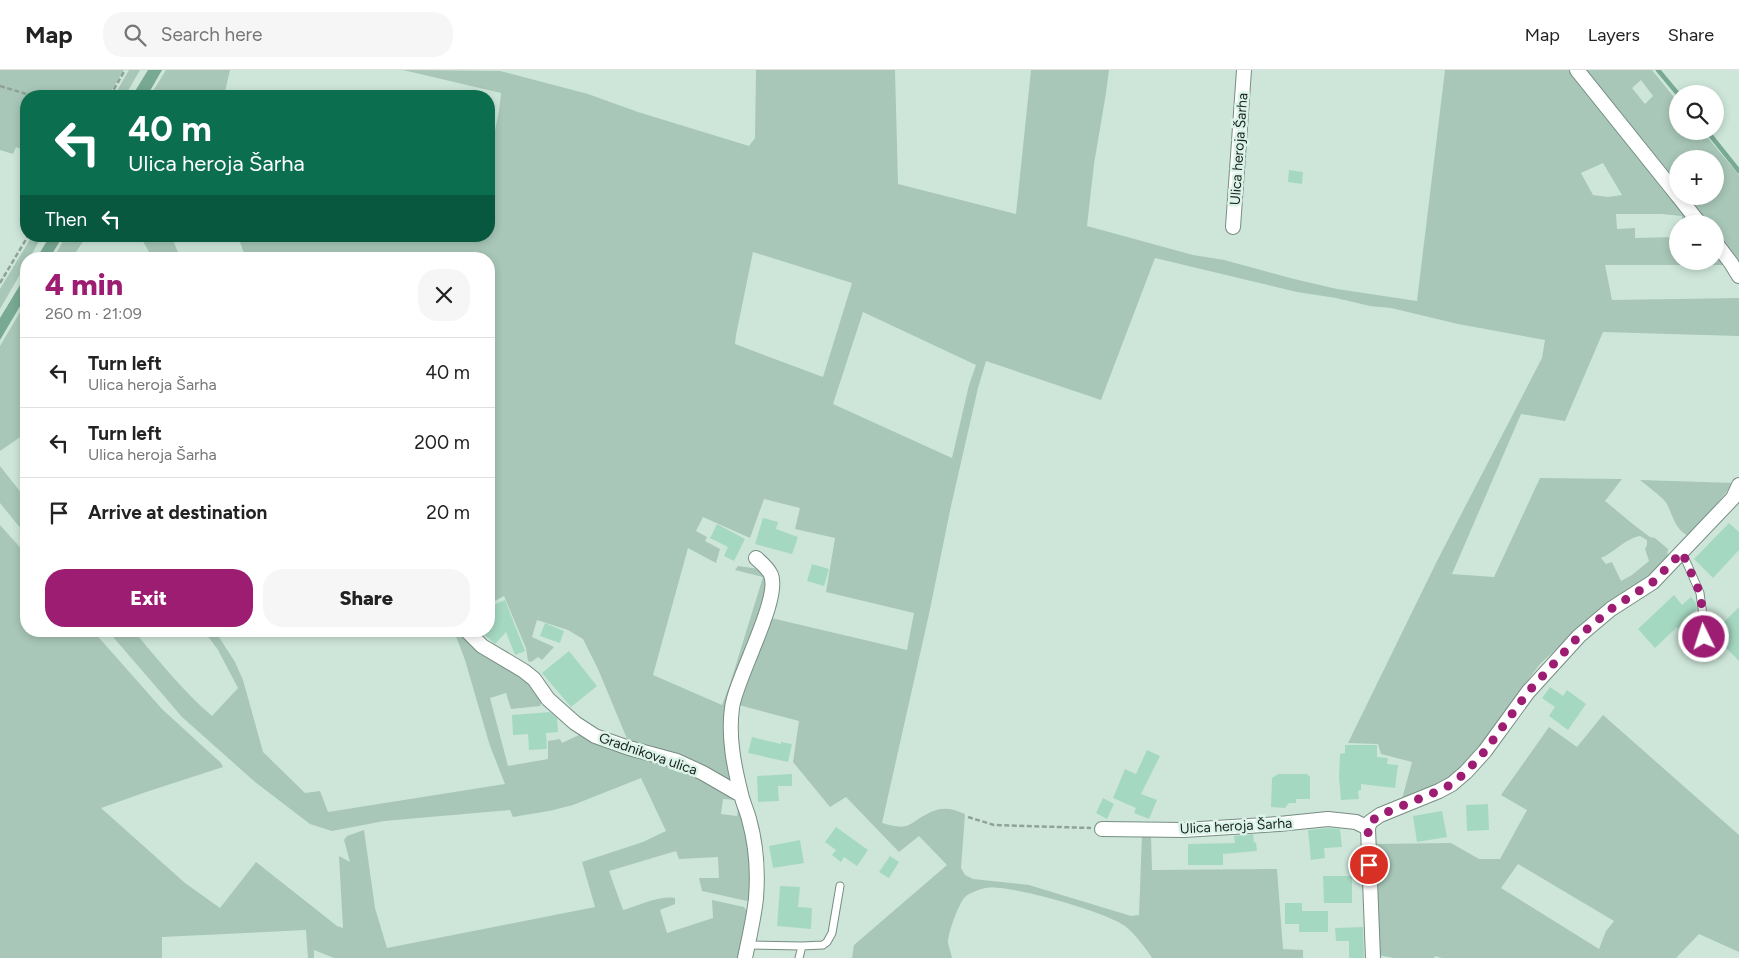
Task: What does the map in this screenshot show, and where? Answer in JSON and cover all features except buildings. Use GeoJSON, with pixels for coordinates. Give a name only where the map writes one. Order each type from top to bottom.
{"type":"FeatureCollection","features":[{"type":"Feature","properties":{"kind":"street","name":"Ulica heroja Šarha"},"geometry":{"type":"LineString","coordinates":[[1233,227],[1244,70]]}},
{"type":"Feature","properties":{"kind":"street"},"geometry":{"type":"LineString","coordinates":[[1578,70],[1669,185]]}},
{"type":"Feature","properties":{"kind":"street"},"geometry":{"type":"LineString","coordinates":[[1685,205],[1693,215]]}},
{"type":"Feature","properties":{"kind":"street"},"geometry":{"type":"LineString","coordinates":[[1724,254],[1739,276]]}},
{"type":"Feature","properties":{"kind":"street"},"geometry":{"type":"LineString","coordinates":[[1373,958],[1368,828],[1370,822],[1380,815],[1452,784],[1466,772],[1485,751],[1528,692],[1579,636],[1611,609],[1653,582],[1733,498],[1739,485]]}},
{"type":"Feature","properties":{"kind":"street"},"geometry":{"type":"LineString","coordinates":[[746,951],[756,900],[754,851],[750,820],[741,794],[730,730],[732,705],[766,612],[773,581],[767,568],[756,558]]}},
{"type":"Feature","properties":{"kind":"street","name":"Gradnikova ulica"},"geometry":{"type":"LineString","coordinates":[[473,637],[482,646],[524,670],[534,679],[548,699],[575,724],[595,736],[628,748],[677,761],[741,794]]}},
{"type":"Feature","properties":{"kind":"street","name":"Ulica heroja Šarha"},"geometry":{"type":"LineString","coordinates":[[1102,829],[1184,830],[1328,819],[1356,822],[1368,828]]}},
{"type":"Feature","properties":{"kind":"lane"},"geometry":{"type":"LineString","coordinates":[[1682,552],[1700,593],[1708,654]]}},
{"type":"Feature","properties":{"kind":"lane"},"geometry":{"type":"LineString","coordinates":[[746,951],[823,945],[830,938],[840,886]]}},
{"type":"Feature","properties":{"kind":"lane"},"geometry":{"type":"LineString","coordinates":[[799,958],[802,946]]}},
{"type":"Feature","properties":{"kind":"path"},"geometry":{"type":"LineString","coordinates":[[113,90],[125,70]]}},
{"type":"Feature","properties":{"kind":"path"},"geometry":{"type":"LineString","coordinates":[[0,86],[20,92]]}},
{"type":"Feature","properties":{"kind":"path"},"geometry":{"type":"LineString","coordinates":[[0,283],[24,242]]}},
{"type":"Feature","properties":{"kind":"path"},"geometry":{"type":"LineString","coordinates":[[968,817],[994,825],[1102,829]]}},
{"type":"Feature","properties":{"kind":"shaded area"},"geometry":{"type":"Polygon","coordinates":[[[0,70],[124,70],[112,90],[20,90],[20,149],[16,147],[13,154],[0,150],[0,70]]]}},
{"type":"Feature","properties":{"kind":"shaded area"},"geometry":{"type":"Polygon","coordinates":[[[129,70],[140,70],[128,90],[117,90],[129,70]]]}},
{"type":"Feature","properties":{"kind":"shaded area"},"geometry":{"type":"Polygon","coordinates":[[[148,70],[162,70],[150,90],[136,90],[148,70]]]}},
{"type":"Feature","properties":{"kind":"shaded area"},"geometry":{"type":"Polygon","coordinates":[[[166,70],[230,70],[225,90],[154,90],[166,70]]]}},
{"type":"Feature","properties":{"kind":"shaded area"},"geometry":{"type":"Polygon","coordinates":[[[403,70],[500,71],[588,94],[638,112],[749,146],[755,138],[756,70],[895,70],[898,184],[1016,214],[1031,70],[1109,70],[1094,164],[1087,226],[1193,255],[1224,260],[1337,289],[1417,301],[1445,70],[1573,70],[1669,190],[1669,205],[1681,205],[1689,215],[1616,214],[1617,229],[1635,228],[1635,238],[1669,237],[1669,265],[1605,265],[1612,300],[1739,298],[1739,336],[1603,332],[1565,421],[1521,414],[1452,574],[1494,577],[1540,478],[1622,479],[1605,501],[1634,525],[1668,549],[1667,558],[1643,580],[1593,615],[1540,664],[1482,747],[1463,769],[1438,786],[1402,799],[1412,762],[1381,754],[1378,744],[1348,743],[1437,561],[1542,358],[1545,340],[1458,324],[1391,308],[1370,306],[1297,292],[1155,258],[1101,400],[986,361],[951,506],[882,823],[903,827],[937,810],[958,811],[965,814],[961,868],[965,875],[973,879],[1029,885],[1131,916],[1139,915],[1142,835],[1151,836],[1152,870],[1277,869],[1283,949],[1303,950],[1303,958],[1152,958],[1132,933],[1115,920],[1057,900],[1015,890],[986,888],[965,897],[959,906],[948,938],[952,958],[852,958],[854,945],[947,865],[919,836],[899,852],[846,797],[830,807],[793,762],[799,721],[735,704],[767,617],[907,650],[914,613],[826,592],[835,538],[795,529],[800,508],[764,499],[750,538],[703,517],[696,531],[707,537],[705,541],[720,549],[716,563],[688,548],[653,675],[722,705],[763,577],[735,570],[738,566],[760,569],[765,575],[769,588],[729,705],[733,783],[630,746],[598,669],[583,639],[568,630],[537,620],[532,637],[554,647],[542,660],[538,657],[531,662],[528,661],[526,648],[504,596],[495,601],[495,252],[244,252],[240,242],[495,242],[495,131],[501,93],[495,90],[403,70]],[[1603,163],[1581,173],[1593,195],[1608,197],[1622,195],[1603,163]],[[753,252],[735,344],[823,377],[852,283],[753,252]],[[863,312],[833,404],[952,458],[969,385],[976,365],[863,312]],[[1640,536],[1635,537],[1601,558],[1606,564],[1612,562],[1621,581],[1632,575],[1649,561],[1645,549],[1647,540],[1640,536]]]}},
{"type":"Feature","properties":{"kind":"shaded area"},"geometry":{"type":"Polygon","coordinates":[[[1582,70],[1652,70],[1669,91],[1669,140],[1710,140],[1718,150],[1669,150],[1669,181],[1582,70]],[[1641,80],[1632,88],[1645,104],[1653,96],[1641,80]]]}},
{"type":"Feature","properties":{"kind":"shaded area"},"geometry":{"type":"Polygon","coordinates":[[[1724,157],[1739,175],[1739,266],[1724,247],[1724,215],[1698,215],[1689,205],[1724,205],[1724,157]]]}},
{"type":"Feature","properties":{"kind":"shaded area"},"geometry":{"type":"Polygon","coordinates":[[[28,242],[39,242],[33,252],[22,252],[28,242]]]}},
{"type":"Feature","properties":{"kind":"shaded area"},"geometry":{"type":"Polygon","coordinates":[[[46,242],[59,242],[53,252],[40,252],[46,242]]]}},
{"type":"Feature","properties":{"kind":"shaded area"},"geometry":{"type":"Polygon","coordinates":[[[63,242],[83,242],[76,252],[57,252],[63,242]]]}},
{"type":"Feature","properties":{"kind":"shaded area"},"geometry":{"type":"Polygon","coordinates":[[[143,242],[174,242],[178,252],[149,252],[143,242]]]}},
{"type":"Feature","properties":{"kind":"shaded area"},"geometry":{"type":"Polygon","coordinates":[[[20,256],[20,274],[0,309],[0,289],[20,256]]]}},
{"type":"Feature","properties":{"kind":"shaded area"},"geometry":{"type":"Polygon","coordinates":[[[20,285],[20,306],[0,340],[0,318],[20,285]]]}},
{"type":"Feature","properties":{"kind":"shaded area"},"geometry":{"type":"Polygon","coordinates":[[[20,312],[20,437],[0,451],[0,346],[20,312]]]}},
{"type":"Feature","properties":{"kind":"shaded area"},"geometry":{"type":"Polygon","coordinates":[[[0,466],[20,491],[20,528],[0,503],[0,466]]]}},
{"type":"Feature","properties":{"kind":"shaded area"},"geometry":{"type":"Polygon","coordinates":[[[1640,480],[1734,483],[1690,536],[1678,527],[1665,501],[1640,480]]]}},
{"type":"Feature","properties":{"kind":"shaded area"},"geometry":{"type":"Polygon","coordinates":[[[0,525],[20,547],[20,637],[98,637],[162,709],[221,763],[223,767],[101,808],[185,883],[220,908],[256,862],[337,926],[343,928],[339,856],[350,862],[344,840],[347,836],[364,830],[375,908],[387,948],[595,907],[582,862],[643,842],[666,831],[641,778],[573,805],[513,817],[510,810],[384,821],[332,831],[310,824],[255,782],[182,717],[113,637],[139,637],[181,686],[212,716],[238,688],[218,650],[208,637],[219,637],[235,662],[243,680],[263,752],[305,793],[320,791],[328,812],[505,784],[490,746],[465,660],[456,637],[464,637],[525,676],[542,701],[540,706],[511,709],[506,693],[490,698],[508,766],[548,759],[548,741],[560,739],[562,743],[581,734],[666,761],[738,800],[723,799],[721,814],[737,816],[738,807],[746,822],[753,894],[747,901],[702,891],[699,878],[719,878],[718,857],[679,859],[676,851],[609,871],[623,910],[655,899],[675,898],[675,904],[660,910],[667,933],[713,918],[712,900],[744,907],[749,914],[741,958],[334,958],[314,950],[314,958],[308,958],[306,930],[162,937],[162,958],[0,958],[0,525]]]}},
{"type":"Feature","properties":{"kind":"shaded area"},"geometry":{"type":"Polygon","coordinates":[[[1603,715],[1739,835],[1739,952],[1699,934],[1676,958],[1442,958],[1435,956],[1434,958],[1394,958],[1378,955],[1376,844],[1451,843],[1479,859],[1500,859],[1527,810],[1501,795],[1549,727],[1577,747],[1603,715]],[[1518,864],[1501,888],[1599,949],[1606,931],[1614,921],[1518,864]]]}},
{"type":"Feature","properties":{"kind":"waterway"},"geometry":{"type":"LineString","coordinates":[[1658,70],[1670,85]]}},
{"type":"Feature","properties":{"kind":"waterway"},"geometry":{"type":"LineString","coordinates":[[1714,140],[1739,171]]}},
{"type":"Feature","properties":{"kind":"route"},"geometry":{"type":"LineString","coordinates":[[1369,865],[1368,828],[1370,822],[1380,815],[1452,784],[1466,772],[1485,751],[1528,692],[1579,636],[1611,609],[1653,582],[1682,552],[1700,593],[1704,637]]}}]}
